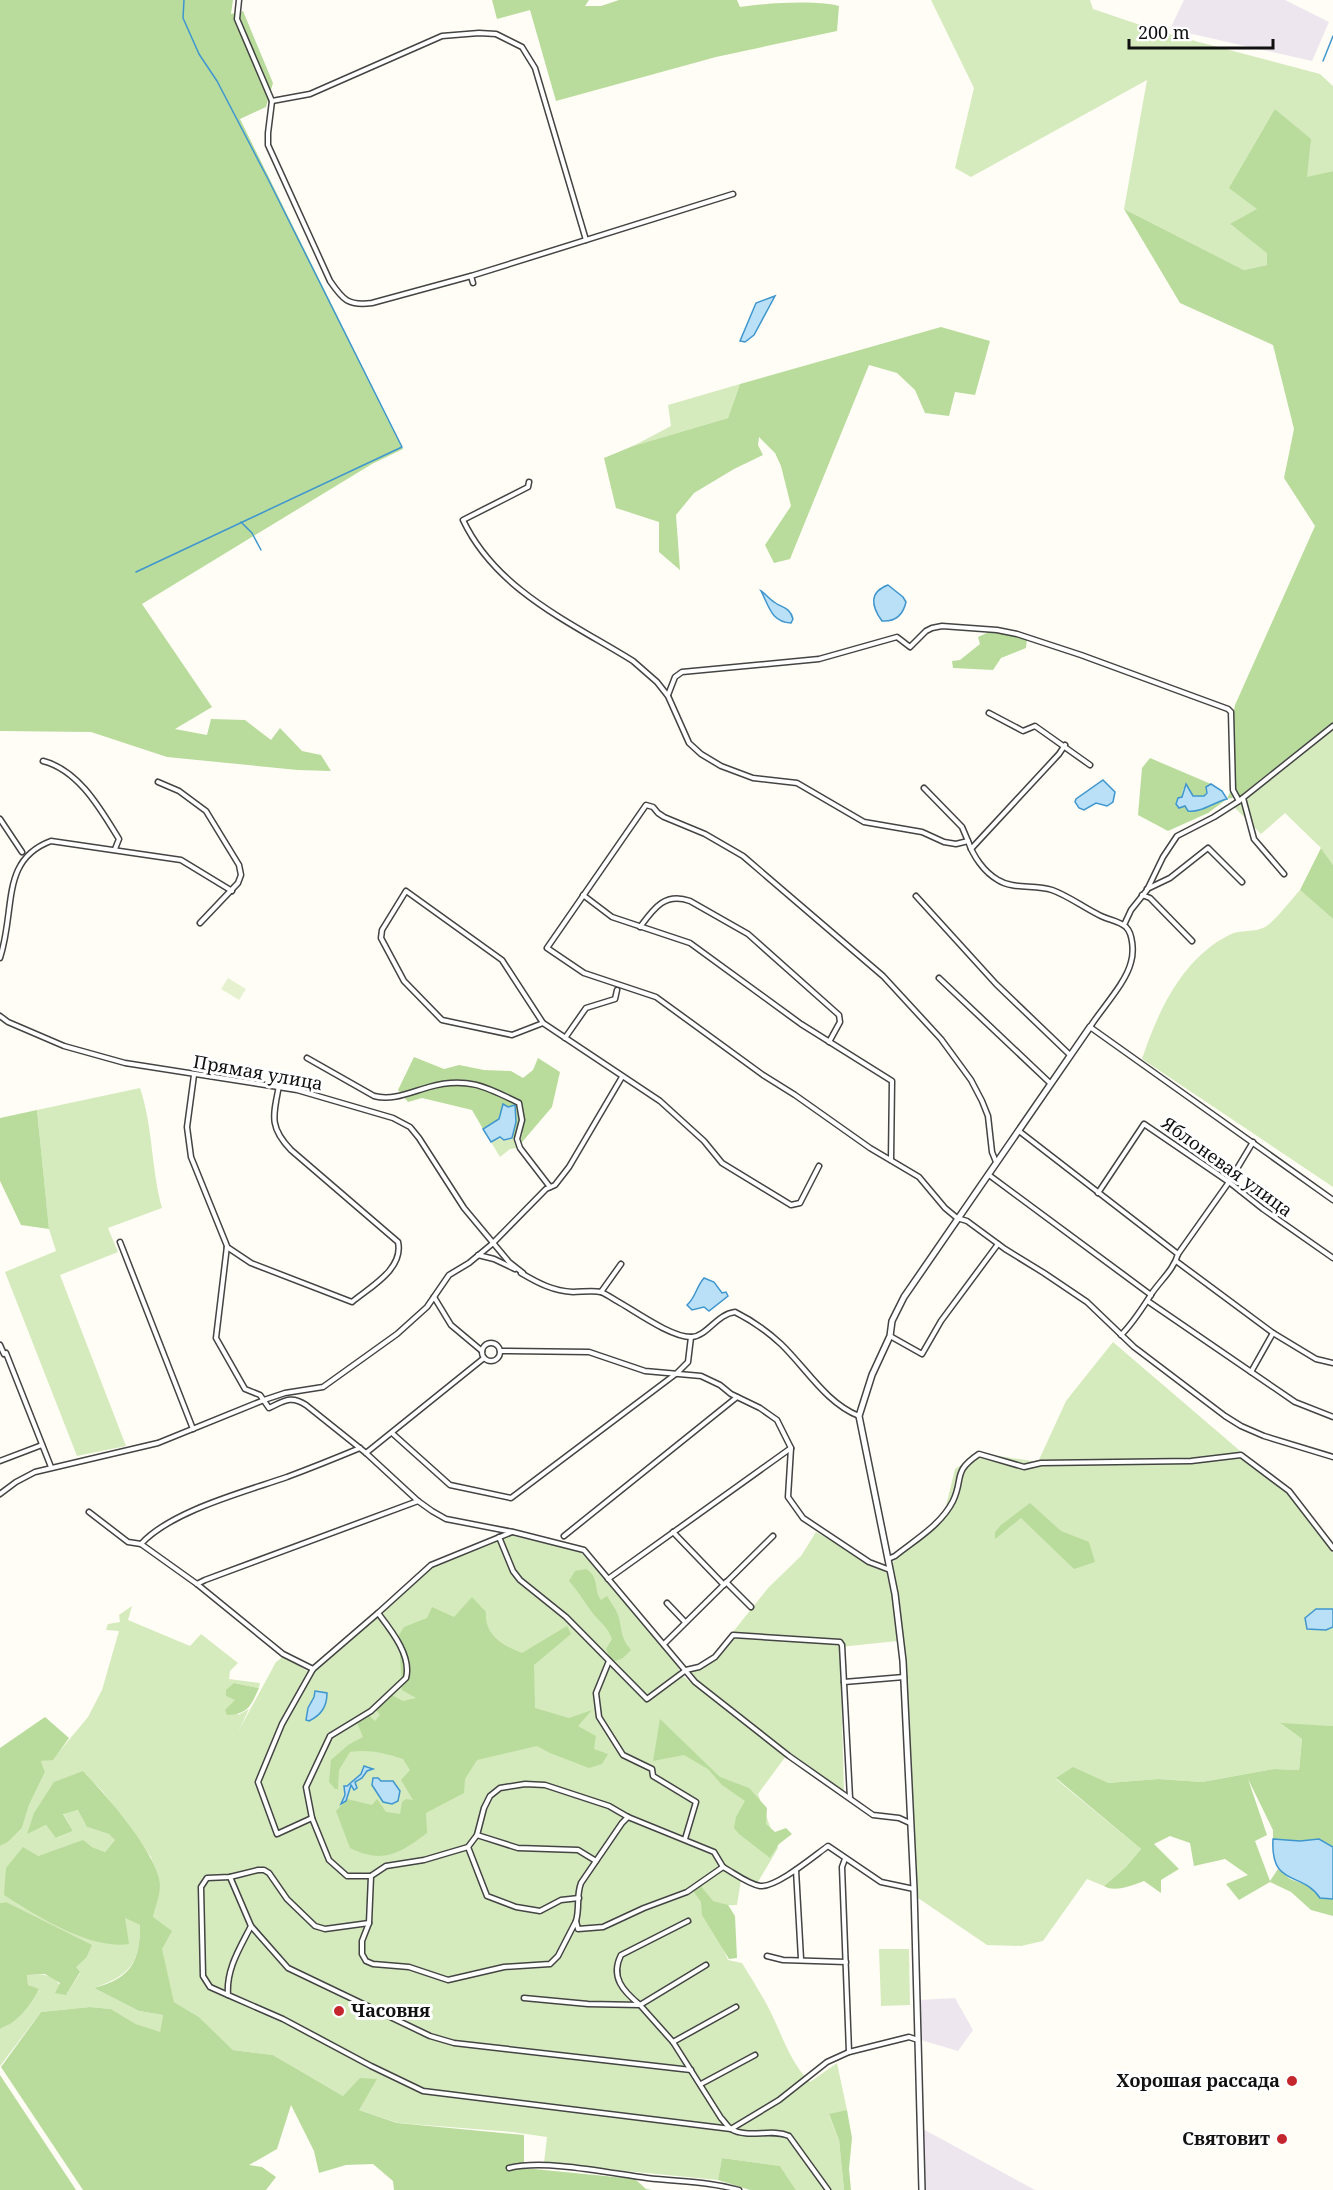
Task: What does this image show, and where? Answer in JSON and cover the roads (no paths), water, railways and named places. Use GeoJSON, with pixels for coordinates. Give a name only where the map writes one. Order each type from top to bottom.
{"type":"FeatureCollection","features":[{"type":"Feature","properties":{"kind":"street"},"geometry":{"type":"LineString","coordinates":[[240,0],[237,19],[272,101],[268,146],[330,281],[345,301],[358,305],[372,303],[471,276],[733,194]]}},
{"type":"Feature","properties":{"kind":"street"},"geometry":{"type":"LineString","coordinates":[[272,101],[310,94],[442,36],[496,34],[522,46],[535,68],[586,240]]}},
{"type":"Feature","properties":{"kind":"street"},"geometry":{"type":"LineString","coordinates":[[471,276],[473,283]]}},
{"type":"Feature","properties":{"kind":"street"},"geometry":{"type":"LineString","coordinates":[[529,482],[528,488],[463,520],[476,545],[500,572],[542,606],[633,661],[657,682],[668,696],[689,743],[701,754],[721,766],[753,778],[797,783],[843,811],[874,825],[922,832],[944,842],[956,844],[968,841]]}},
{"type":"Feature","properties":{"kind":"street"},"geometry":{"type":"LineString","coordinates":[[668,696],[675,677],[682,672],[819,659],[897,637],[910,647],[926,631],[942,626],[997,630],[1017,634],[1228,709],[1231,712],[1233,790],[1241,799],[1254,838],[1284,874]]}},
{"type":"Feature","properties":{"kind":"street"},"geometry":{"type":"LineString","coordinates":[[989,713],[1023,731],[1035,726],[1065,745],[1090,765]]}},
{"type":"Feature","properties":{"kind":"street"},"geometry":{"type":"LineString","coordinates":[[1124,925],[1177,836],[1214,817],[1241,799],[1333,726]]}},
{"type":"Feature","properties":{"kind":"street"},"geometry":{"type":"LineString","coordinates":[[970,850],[1065,745]]}},
{"type":"Feature","properties":{"kind":"street"},"geometry":{"type":"LineString","coordinates":[[43,761],[56,764],[72,775],[104,814],[119,839],[115,849]]}},
{"type":"Feature","properties":{"kind":"street"},"geometry":{"type":"LineString","coordinates":[[158,782],[179,791],[206,811],[239,865],[241,875],[238,883],[200,923]]}},
{"type":"Feature","properties":{"kind":"street"},"geometry":{"type":"LineString","coordinates":[[922,2190],[914,1889],[904,1677],[896,1594],[860,1416],[872,1375],[890,1335],[892,1321],[904,1297],[1127,973],[1132,961],[1131,937],[1124,925],[1103,917],[1051,890],[1006,884],[997,880],[981,866],[970,850],[962,827],[924,788]]}},
{"type":"Feature","properties":{"kind":"street"},"geometry":{"type":"LineString","coordinates":[[996,1162],[992,1152],[988,1116],[971,1080],[941,1039],[883,976],[825,928],[757,866],[725,844],[664,817],[653,807],[646,805],[547,948],[584,973],[656,997],[763,1076],[919,1177],[945,1208],[957,1218],[967,1221],[1087,1302],[1134,1347],[1203,1401],[1241,1426],[1264,1436],[1333,1457]]}},
{"type":"Feature","properties":{"kind":"street"},"geometry":{"type":"LineString","coordinates":[[0,819],[22,852]]}},
{"type":"Feature","properties":{"kind":"street"},"geometry":{"type":"LineString","coordinates":[[17,856],[31,847],[51,841],[115,849],[181,860],[232,891]]}},
{"type":"Feature","properties":{"kind":"street"},"geometry":{"type":"LineString","coordinates":[[1146,890],[1170,878],[1208,848],[1242,882]]}},
{"type":"Feature","properties":{"kind":"street"},"geometry":{"type":"LineString","coordinates":[[543,1023],[512,1035],[442,1020],[427,1006],[404,981],[381,938],[382,930],[406,891],[502,960],[543,1023],[660,1101],[704,1141],[722,1163],[791,1205],[800,1203],[819,1166]]}},
{"type":"Feature","properties":{"kind":"street"},"geometry":{"type":"LineString","coordinates":[[1142,895],[1150,898],[1192,941]]}},
{"type":"Feature","properties":{"kind":"street"},"geometry":{"type":"LineString","coordinates":[[583,896],[612,917],[690,943],[801,1024],[891,1081],[891,1160]]}},
{"type":"Feature","properties":{"kind":"street"},"geometry":{"type":"LineString","coordinates":[[916,896],[988,975],[1070,1055]]}},
{"type":"Feature","properties":{"kind":"street"},"geometry":{"type":"LineString","coordinates":[[640,927],[656,906],[667,898],[682,898],[748,934],[839,1015],[840,1022],[829,1042]]}},
{"type":"Feature","properties":{"kind":"street"},"geometry":{"type":"LineString","coordinates":[[0,958],[3,911]]}},
{"type":"Feature","properties":{"kind":"street"},"geometry":{"type":"LineString","coordinates":[[939,978],[1050,1083]]}},
{"type":"Feature","properties":{"kind":"street"},"geometry":{"type":"LineString","coordinates":[[565,1038],[586,1008],[615,999],[617,990]]}},
{"type":"Feature","properties":{"kind":"street","name":"Прямая улица"},"geometry":{"type":"LineString","coordinates":[[0,1016],[8,1022],[64,1046],[125,1063],[279,1086],[393,1118],[410,1127],[464,1208],[492,1244],[523,1274]]}},
{"type":"Feature","properties":{"kind":"street"},"geometry":{"type":"LineString","coordinates":[[1089,1027],[1333,1200]]}},
{"type":"Feature","properties":{"kind":"street"},"geometry":{"type":"LineString","coordinates":[[307,1058],[374,1096],[391,1098],[432,1086],[471,1083],[519,1103],[522,1120],[517,1138],[520,1148],[550,1187]]}},
{"type":"Feature","properties":{"kind":"street"},"geometry":{"type":"LineString","coordinates":[[194,1075],[187,1127],[191,1156],[227,1246],[216,1338],[245,1389],[260,1395],[269,1408],[290,1399],[298,1399],[332,1424],[418,1501],[446,1519],[513,1532],[584,1550],[704,1690],[789,1756],[873,1815],[899,1818],[910,1822]]}},
{"type":"Feature","properties":{"kind":"street"},"geometry":{"type":"LineString","coordinates":[[0,1494],[35,1472],[158,1443],[264,1400],[285,1393],[322,1387],[396,1334],[428,1307],[449,1275],[492,1244],[550,1187],[555,1185],[569,1167],[622,1077]]}},
{"type":"Feature","properties":{"kind":"street"},"geometry":{"type":"LineString","coordinates":[[227,1246],[251,1263],[352,1302],[390,1270],[398,1258],[400,1251],[398,1242],[291,1150],[278,1134],[273,1119],[279,1086]]}},
{"type":"Feature","properties":{"kind":"street","name":"Яблоневая улица"},"geometry":{"type":"LineString","coordinates":[[1098,1193],[1144,1124],[1229,1182],[1333,1258]]}},
{"type":"Feature","properties":{"kind":"street"},"geometry":{"type":"LineString","coordinates":[[1019,1131],[1179,1254]]}},
{"type":"Feature","properties":{"kind":"street"},"geometry":{"type":"LineString","coordinates":[[1121,1335],[1176,1261],[1253,1142]]}},
{"type":"Feature","properties":{"kind":"street"},"geometry":{"type":"LineString","coordinates":[[989,1175],[1151,1295]]}},
{"type":"Feature","properties":{"kind":"street"},"geometry":{"type":"LineString","coordinates":[[120,1242],[193,1429]]}},
{"type":"Feature","properties":{"kind":"street"},"geometry":{"type":"LineString","coordinates":[[890,1335],[922,1354],[941,1321],[998,1244]]}},
{"type":"Feature","properties":{"kind":"street"},"geometry":{"type":"LineString","coordinates":[[478,1255],[494,1259],[552,1289],[570,1292],[601,1292],[660,1325],[678,1334],[691,1337],[697,1336],[727,1313],[735,1312],[780,1343],[835,1402],[860,1416]]}},
{"type":"Feature","properties":{"kind":"street"},"geometry":{"type":"LineString","coordinates":[[1176,1261],[1273,1333],[1316,1359],[1333,1363]]}},
{"type":"Feature","properties":{"kind":"street"},"geometry":{"type":"LineString","coordinates":[[601,1292],[621,1264]]}},
{"type":"Feature","properties":{"kind":"street"},"geometry":{"type":"LineString","coordinates":[[434,1297],[451,1325],[482,1351],[484,1358],[489,1361],[495,1360],[500,1351],[493,1343],[487,1344],[482,1351]]}},
{"type":"Feature","properties":{"kind":"street"},"geometry":{"type":"LineString","coordinates":[[1148,1301],[1295,1402],[1333,1416]]}},
{"type":"Feature","properties":{"kind":"street"},"geometry":{"type":"LineString","coordinates":[[1251,1372],[1273,1333]]}},
{"type":"Feature","properties":{"kind":"street"},"geometry":{"type":"LineString","coordinates":[[392,1433],[450,1485],[511,1498],[677,1373],[688,1362],[691,1337]]}},
{"type":"Feature","properties":{"kind":"street"},"geometry":{"type":"LineString","coordinates":[[0,1345],[2,1354],[6,1353],[51,1467]]}},
{"type":"Feature","properties":{"kind":"street"},"geometry":{"type":"LineString","coordinates":[[500,1351],[589,1352],[645,1371],[701,1376],[720,1385],[777,1420],[791,1448],[789,1497],[803,1518],[869,1562],[890,1570]]}},
{"type":"Feature","properties":{"kind":"street"},"geometry":{"type":"LineString","coordinates":[[366,1453],[484,1358]]}},
{"type":"Feature","properties":{"kind":"street"},"geometry":{"type":"LineString","coordinates":[[564,1536],[737,1397]]}},
{"type":"Feature","properties":{"kind":"street"},"geometry":{"type":"LineString","coordinates":[[0,1461],[42,1445]]}},
{"type":"Feature","properties":{"kind":"street"},"geometry":{"type":"LineString","coordinates":[[608,1578],[791,1448]]}},
{"type":"Feature","properties":{"kind":"street"},"geometry":{"type":"LineString","coordinates":[[141,1544],[150,1533],[173,1520],[240,1492],[360,1449]]}},
{"type":"Feature","properties":{"kind":"street"},"geometry":{"type":"LineString","coordinates":[[888,1558],[895,1556],[939,1521],[953,1501],[965,1463],[979,1454],[1024,1467],[1041,1463],[1191,1461],[1240,1455],[1289,1491],[1333,1548]]}},
{"type":"Feature","properties":{"kind":"street"},"geometry":{"type":"LineString","coordinates":[[197,1584],[418,1501]]}},
{"type":"Feature","properties":{"kind":"street"},"geometry":{"type":"LineString","coordinates":[[89,1512],[128,1542],[141,1544],[197,1584],[283,1654],[313,1669]]}},
{"type":"Feature","properties":{"kind":"street"},"geometry":{"type":"LineString","coordinates":[[312,1818],[277,1834],[258,1782],[282,1724],[313,1669],[431,1565],[513,1532]]}},
{"type":"Feature","properties":{"kind":"street"},"geometry":{"type":"LineString","coordinates":[[674,1532],[751,1608]]}},
{"type":"Feature","properties":{"kind":"street"},"geometry":{"type":"LineString","coordinates":[[664,1644],[774,1536]]}},
{"type":"Feature","properties":{"kind":"street"},"geometry":{"type":"LineString","coordinates":[[499,1537],[513,1571],[520,1580],[566,1617],[648,1699],[686,1670],[699,1667],[716,1657],[733,1635],[840,1642],[842,1645],[850,1799]]}},
{"type":"Feature","properties":{"kind":"street"},"geometry":{"type":"LineString","coordinates":[[667,1603],[685,1622]]}},
{"type":"Feature","properties":{"kind":"street"},"geometry":{"type":"LineString","coordinates":[[378,1614],[399,1642],[407,1673],[406,1678],[371,1711],[330,1736],[306,1787],[312,1818],[329,1860],[347,1876],[371,1876],[386,1866],[424,1860],[468,1847],[477,1835],[484,1808],[490,1796],[500,1788],[525,1784],[545,1785],[609,1806],[628,1817],[714,1852],[723,1867],[757,1886],[766,1886],[796,1869],[828,1846],[880,1881],[914,1889]]}},
{"type":"Feature","properties":{"kind":"street"},"geometry":{"type":"LineString","coordinates":[[609,1661],[596,1693],[599,1717],[623,1755],[652,1769],[653,1776],[696,1802],[684,1839]]}},
{"type":"Feature","properties":{"kind":"street"},"geometry":{"type":"LineString","coordinates":[[844,1682],[904,1677]]}},
{"type":"Feature","properties":{"kind":"street"},"geometry":{"type":"LineString","coordinates":[[371,1876],[369,1923],[362,1941],[362,1954],[366,1961],[373,1964],[409,1966],[448,1980],[504,1967],[550,1964],[558,1956],[576,1921],[580,1908],[581,1883],[628,1817]]}},
{"type":"Feature","properties":{"kind":"street"},"geometry":{"type":"LineString","coordinates":[[477,1835],[518,1848],[578,1850],[596,1861]]}},
{"type":"Feature","properties":{"kind":"street"},"geometry":{"type":"LineString","coordinates":[[468,1847],[487,1896],[516,1907],[540,1911],[561,1900],[579,1898]]}},
{"type":"Feature","properties":{"kind":"street"},"geometry":{"type":"LineString","coordinates":[[845,1859],[842,1867],[849,2052]]}},
{"type":"Feature","properties":{"kind":"street"},"geometry":{"type":"LineString","coordinates":[[576,1921],[578,1929],[603,1927],[687,1892],[723,1867]]}},
{"type":"Feature","properties":{"kind":"street"},"geometry":{"type":"LineString","coordinates":[[796,1869],[801,1959]]}},
{"type":"Feature","properties":{"kind":"street"},"geometry":{"type":"LineString","coordinates":[[369,1923],[325,1929],[315,1926],[286,1899],[269,1873],[258,1870],[230,1877],[207,1878],[201,1887],[203,1976],[210,1987],[283,2019],[423,2091],[731,2129],[745,2133],[782,2133],[789,2136],[828,2190]]}},
{"type":"Feature","properties":{"kind":"street"},"geometry":{"type":"LineString","coordinates":[[230,1877],[251,1926],[288,1968],[430,2036],[454,2043],[691,2070]]}},
{"type":"Feature","properties":{"kind":"street"},"geometry":{"type":"LineString","coordinates":[[688,1921],[621,1955],[616,1972],[619,1985],[673,2042],[731,2129]]}},
{"type":"Feature","properties":{"kind":"street"},"geometry":{"type":"LineString","coordinates":[[228,1995],[227,1981],[231,1966],[251,1926]]}},
{"type":"Feature","properties":{"kind":"street"},"geometry":{"type":"LineString","coordinates":[[766,1956],[846,1962]]}},
{"type":"Feature","properties":{"kind":"street"},"geometry":{"type":"LineString","coordinates":[[524,1998],[588,2004],[640,2005],[706,1965]]}},
{"type":"Feature","properties":{"kind":"street"},"geometry":{"type":"LineString","coordinates":[[673,2042],[736,2007]]}},
{"type":"Feature","properties":{"kind":"street"},"geometry":{"type":"LineString","coordinates":[[731,2129],[779,2100],[827,2062],[849,2052],[909,2037],[918,2040]]}},
{"type":"Feature","properties":{"kind":"street"},"geometry":{"type":"LineString","coordinates":[[701,2084],[755,2055]]}},
{"type":"Feature","properties":{"kind":"street"},"geometry":{"type":"LineString","coordinates":[[509,2168],[523,2164],[560,2167],[714,2183],[739,2190]]}},
{"type":"Feature","properties":{"kind":"water"},"geometry":{"type":"Polygon","coordinates":[[[775,296],[754,335],[745,342],[740,341],[756,303],[775,296]]]}},
{"type":"Feature","properties":{"kind":"water"},"geometry":{"type":"Polygon","coordinates":[[[888,585],[906,602],[898,617],[882,621],[874,600],[878,591],[888,585]]]}},
{"type":"Feature","properties":{"kind":"water"},"geometry":{"type":"Polygon","coordinates":[[[761,591],[790,612],[793,619],[791,623],[779,620],[775,616],[761,591]]]}},
{"type":"Feature","properties":{"kind":"water"},"geometry":{"type":"Polygon","coordinates":[[[1103,780],[1115,792],[1113,802],[1107,806],[1096,803],[1084,810],[1079,808],[1075,802],[1076,799],[1103,780]]]}},
{"type":"Feature","properties":{"kind":"water"},"geometry":{"type":"Polygon","coordinates":[[[1186,784],[1193,796],[1204,796],[1207,793],[1206,787],[1211,784],[1222,791],[1227,799],[1193,811],[1188,811],[1185,806],[1179,808],[1176,804],[1178,798],[1182,797],[1186,784]]]}},
{"type":"Feature","properties":{"kind":"water"},"geometry":{"type":"Polygon","coordinates":[[[503,1104],[508,1107],[515,1105],[516,1122],[512,1138],[504,1140],[500,1137],[491,1142],[483,1129],[499,1119],[503,1104]]]}},
{"type":"Feature","properties":{"kind":"water"},"geometry":{"type":"Polygon","coordinates":[[[704,1278],[714,1282],[722,1293],[726,1292],[728,1296],[709,1311],[704,1307],[692,1310],[687,1305],[704,1278]]]}},
{"type":"Feature","properties":{"kind":"water"},"geometry":{"type":"Polygon","coordinates":[[[1316,1609],[1333,1609],[1333,1627],[1326,1630],[1307,1629],[1305,1618],[1316,1609]]]}},
{"type":"Feature","properties":{"kind":"water"},"geometry":{"type":"Polygon","coordinates":[[[315,1691],[327,1693],[326,1702],[320,1713],[309,1721],[306,1720],[308,1708],[315,1691]]]}},
{"type":"Feature","properties":{"kind":"water"},"geometry":{"type":"Polygon","coordinates":[[[364,1766],[373,1769],[367,1771],[355,1782],[357,1788],[354,1790],[351,1785],[346,1801],[341,1804],[345,1795],[344,1786],[361,1774],[364,1766]]]}},
{"type":"Feature","properties":{"kind":"water"},"geometry":{"type":"Polygon","coordinates":[[[373,1778],[393,1781],[400,1791],[398,1801],[392,1804],[383,1802],[372,1785],[373,1778]]]}},
{"type":"Feature","properties":{"kind":"water"},"geometry":{"type":"Polygon","coordinates":[[[1273,1839],[1300,1841],[1319,1839],[1333,1847],[1333,1899],[1320,1898],[1305,1884],[1282,1872],[1273,1854],[1273,1839]]]}},
{"type":"Feature","properties":{"kind":"waterway"},"geometry":{"type":"LineString","coordinates":[[136,572],[402,447],[268,179],[217,81],[199,54],[183,18],[184,0]]}},
{"type":"Feature","properties":{"kind":"waterway"},"geometry":{"type":"LineString","coordinates":[[1323,61],[1333,36]]}},
{"type":"Feature","properties":{"kind":"waterway"},"geometry":{"type":"LineString","coordinates":[[241,522],[252,533],[261,550]]}},
{"type":"Feature","properties":{"kind":"place","name":"Часовня"},"geometry":{"type":"Point","coordinates":[339,2011]}},
{"type":"Feature","properties":{"kind":"place","name":"Хорошая рассада"},"geometry":{"type":"Point","coordinates":[1292,2081]}},
{"type":"Feature","properties":{"kind":"place","name":"Святовит"},"geometry":{"type":"Point","coordinates":[1282,2139]}}]}
